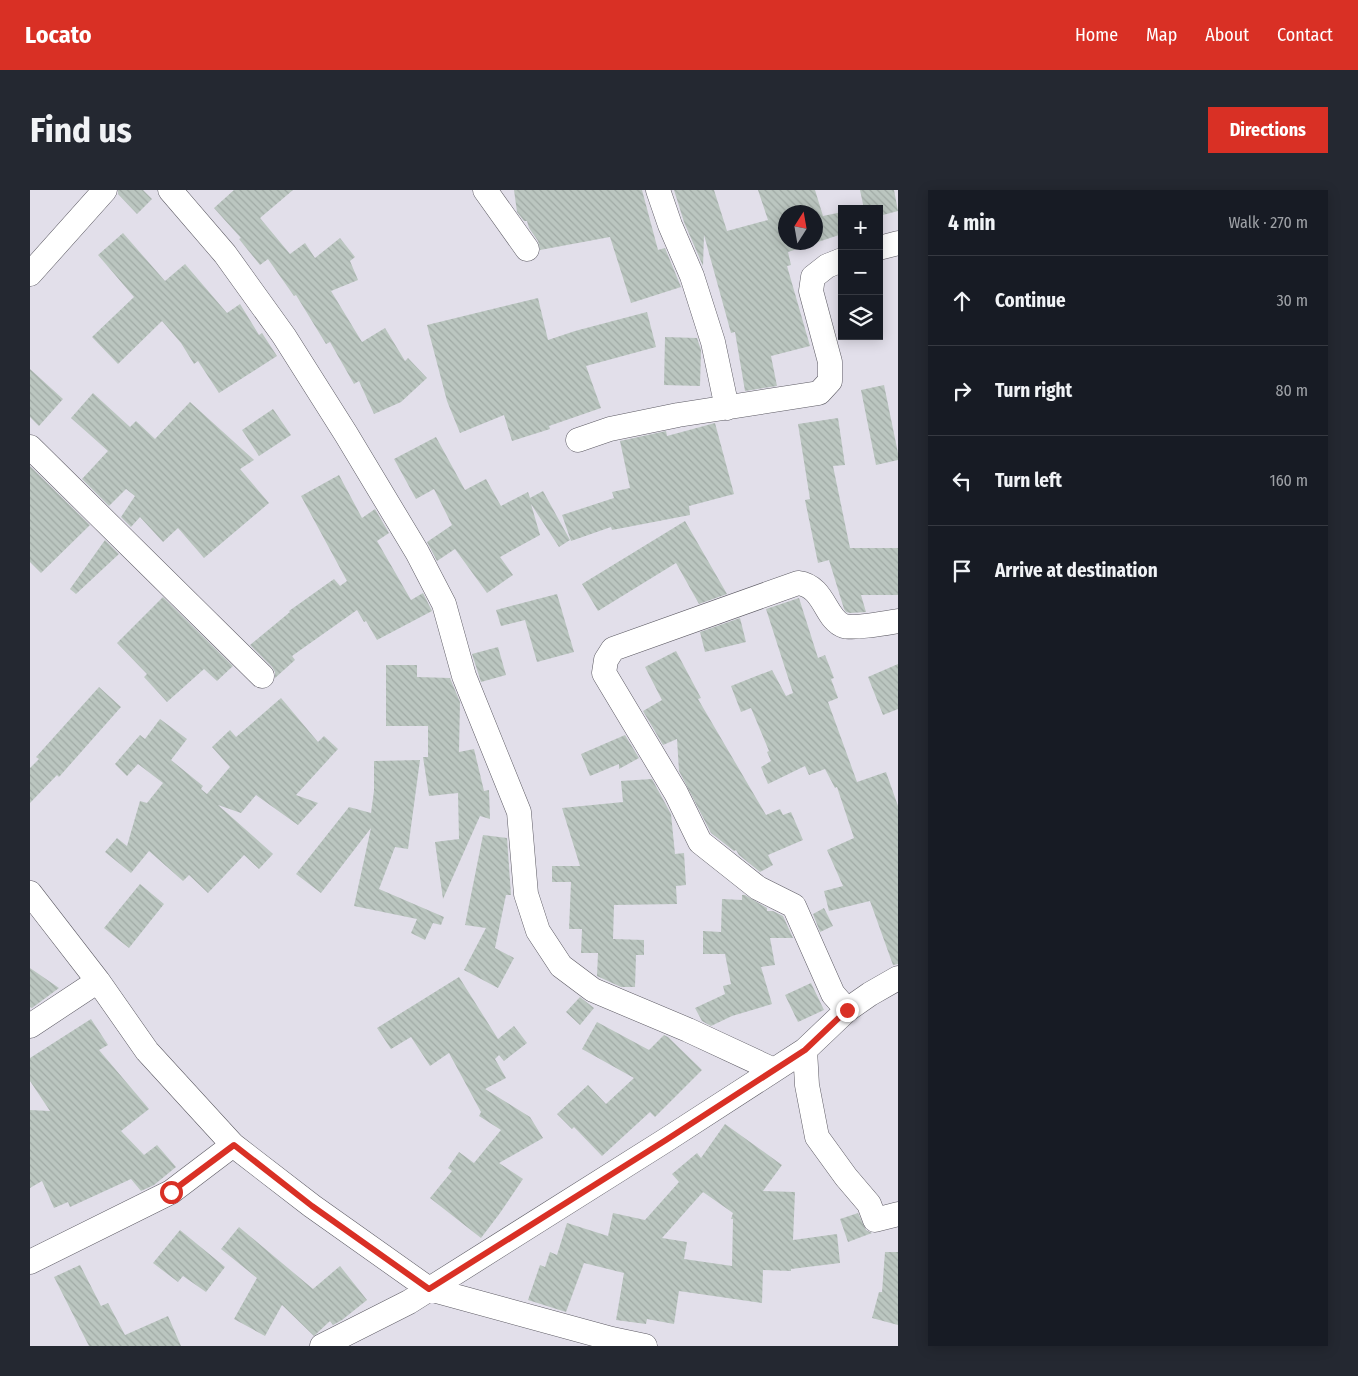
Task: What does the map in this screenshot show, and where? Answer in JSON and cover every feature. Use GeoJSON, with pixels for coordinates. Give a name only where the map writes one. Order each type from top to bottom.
{"type":"FeatureCollection","features":[{"type":"Feature","properties":{"kind":"street"},"geometry":{"type":"LineString","coordinates":[[30,274],[105,190]]}},
{"type":"Feature","properties":{"kind":"street"},"geometry":{"type":"LineString","coordinates":[[170,190],[225,254],[284,336],[407,535],[444,604],[464,676],[519,812],[526,894],[538,931],[561,966],[593,990],[688,1030],[774,1070]]}},
{"type":"Feature","properties":{"kind":"street"},"geometry":{"type":"LineString","coordinates":[[484,190],[527,250]]}},
{"type":"Feature","properties":{"kind":"street"},"geometry":{"type":"LineString","coordinates":[[658,190],[670,225],[692,276],[713,342],[727,408]]}},
{"type":"Feature","properties":{"kind":"street"},"geometry":{"type":"LineString","coordinates":[[883,247],[898,243]]}},
{"type":"Feature","properties":{"kind":"street"},"geometry":{"type":"LineString","coordinates":[[578,440],[610,428],[819,393],[830,381],[830,362],[811,291],[812,277],[827,266],[838,262]]}},
{"type":"Feature","properties":{"kind":"street"},"geometry":{"type":"LineString","coordinates":[[30,447],[262,676]]}},
{"type":"Feature","properties":{"kind":"street"},"geometry":{"type":"LineString","coordinates":[[847,1010],[833,994],[794,906],[758,888],[700,842],[676,793],[604,673],[606,660],[613,649],[798,583],[807,584],[820,597],[837,623],[846,627],[898,621]]}},
{"type":"Feature","properties":{"kind":"street"},"geometry":{"type":"LineString","coordinates":[[30,893],[147,1050],[234,1145],[312,1206],[429,1289],[644,1346]]}},
{"type":"Feature","properties":{"kind":"street"},"geometry":{"type":"LineString","coordinates":[[322,1346],[409,1302],[666,1140],[805,1050],[847,1010],[898,978]]}},
{"type":"Feature","properties":{"kind":"street"},"geometry":{"type":"LineString","coordinates":[[30,1026],[98,982]]}},
{"type":"Feature","properties":{"kind":"street"},"geometry":{"type":"LineString","coordinates":[[805,1050],[807,1085],[817,1137],[846,1177],[869,1204],[875,1220],[898,1214]]}},
{"type":"Feature","properties":{"kind":"street"},"geometry":{"type":"LineString","coordinates":[[30,1262],[171,1192],[234,1145]]}},
{"type":"Feature","properties":{"kind":"building"},"geometry":{"type":"Polygon","coordinates":[[[118,190],[143,190],[152,199],[137,214],[118,194],[118,190]]]}},
{"type":"Feature","properties":{"kind":"building"},"geometry":{"type":"Polygon","coordinates":[[[234,190],[293,190],[260,218],[290,254],[305,243],[315,258],[340,238],[355,257],[350,261],[358,280],[331,291],[362,342],[385,328],[405,361],[408,358],[427,378],[401,402],[374,414],[359,381],[354,384],[330,342],[326,344],[296,295],[294,296],[268,259],[260,265],[239,239],[241,238],[214,208],[234,190]]]}},
{"type":"Feature","properties":{"kind":"building"},"geometry":{"type":"Polygon","coordinates":[[[514,190],[642,190],[658,250],[665,248],[681,287],[631,303],[610,237],[540,250],[538,241],[529,228],[527,221],[524,221],[517,212],[514,190]]]}},
{"type":"Feature","properties":{"kind":"building"},"geometry":{"type":"Polygon","coordinates":[[[674,190],[714,190],[727,231],[768,220],[758,190],[815,190],[820,205],[778,205],[778,250],[794,250],[788,252],[791,265],[787,266],[810,346],[771,356],[777,386],[745,391],[735,332],[731,333],[704,235],[703,266],[684,222],[674,190]]]}},
{"type":"Feature","properties":{"kind":"building"},"geometry":{"type":"Polygon","coordinates":[[[860,190],[894,190],[898,211],[883,215],[883,205],[863,205],[860,190]]]}},
{"type":"Feature","properties":{"kind":"building"},"geometry":{"type":"Polygon","coordinates":[[[838,213],[838,235],[823,240],[823,216],[838,213]]]}},
{"type":"Feature","properties":{"kind":"building"},"geometry":{"type":"Polygon","coordinates":[[[123,233],[165,281],[185,264],[227,313],[240,304],[259,335],[262,333],[277,356],[219,393],[198,361],[194,364],[181,343],[162,321],[118,364],[92,337],[134,297],[98,255],[123,233]]]}},
{"type":"Feature","properties":{"kind":"building"},"geometry":{"type":"Polygon","coordinates":[[[538,298],[548,340],[647,312],[656,347],[586,366],[601,408],[549,426],[550,429],[512,441],[504,415],[460,433],[447,401],[427,325],[538,298]]]}},
{"type":"Feature","properties":{"kind":"building"},"geometry":{"type":"Polygon","coordinates":[[[665,337],[697,338],[701,350],[700,386],[664,385],[665,337]]]}},
{"type":"Feature","properties":{"kind":"building"},"geometry":{"type":"Polygon","coordinates":[[[30,369],[63,399],[39,426],[30,417],[30,369]]]}},
{"type":"Feature","properties":{"kind":"building"},"geometry":{"type":"Polygon","coordinates":[[[884,385],[898,460],[876,465],[861,390],[884,385]]]}},
{"type":"Feature","properties":{"kind":"building"},"geometry":{"type":"Polygon","coordinates":[[[93,393],[130,427],[136,421],[155,439],[190,402],[254,460],[240,469],[269,503],[204,558],[178,528],[163,542],[140,517],[131,527],[121,517],[135,496],[126,489],[109,506],[82,479],[108,451],[71,418],[93,393]]]}},
{"type":"Feature","properties":{"kind":"building"},"geometry":{"type":"Polygon","coordinates":[[[273,409],[291,435],[259,456],[242,430],[273,409]]]}},
{"type":"Feature","properties":{"kind":"building"},"geometry":{"type":"Polygon","coordinates":[[[838,418],[845,465],[833,466],[850,548],[898,548],[898,595],[861,595],[866,612],[846,612],[829,560],[818,563],[805,500],[810,499],[798,424],[838,418]]]}},
{"type":"Feature","properties":{"kind":"building"},"geometry":{"type":"Polygon","coordinates":[[[715,423],[734,494],[689,506],[690,515],[612,530],[611,527],[571,541],[562,515],[614,498],[612,492],[630,488],[620,441],[666,431],[667,436],[715,423]]]}},
{"type":"Feature","properties":{"kind":"building"},"geometry":{"type":"Polygon","coordinates":[[[436,437],[465,490],[486,479],[501,506],[528,492],[530,498],[543,491],[570,540],[559,547],[531,504],[540,535],[500,557],[513,575],[487,593],[455,549],[437,561],[427,542],[452,525],[434,489],[416,499],[394,459],[436,437]]]}},
{"type":"Feature","properties":{"kind":"building"},"geometry":{"type":"Polygon","coordinates":[[[30,466],[90,525],[41,573],[30,562],[30,466]]]}},
{"type":"Feature","properties":{"kind":"building"},"geometry":{"type":"Polygon","coordinates":[[[339,475],[362,518],[375,509],[389,533],[377,541],[411,600],[423,593],[432,611],[377,640],[357,610],[292,656],[295,660],[275,678],[275,672],[272,667],[250,645],[289,611],[334,579],[340,586],[347,581],[301,496],[339,475]]]}},
{"type":"Feature","properties":{"kind":"building"},"geometry":{"type":"Polygon","coordinates":[[[685,521],[727,594],[699,604],[676,563],[598,611],[582,584],[685,521]]]}},
{"type":"Feature","properties":{"kind":"building"},"geometry":{"type":"Polygon","coordinates":[[[105,540],[119,554],[76,594],[70,589],[105,540]]]}},
{"type":"Feature","properties":{"kind":"building"},"geometry":{"type":"Polygon","coordinates":[[[557,594],[574,652],[537,662],[525,620],[501,626],[496,610],[557,594]]]}},
{"type":"Feature","properties":{"kind":"building"},"geometry":{"type":"Polygon","coordinates":[[[163,597],[233,666],[217,681],[204,669],[167,702],[144,677],[147,674],[117,643],[163,597]]]}},
{"type":"Feature","properties":{"kind":"building"},"geometry":{"type":"Polygon","coordinates":[[[799,598],[818,658],[825,655],[834,678],[831,679],[838,698],[828,702],[857,782],[886,772],[898,806],[898,964],[893,965],[870,901],[829,911],[824,891],[843,886],[827,850],[854,838],[837,787],[835,788],[825,769],[809,775],[805,766],[768,784],[761,767],[771,761],[767,752],[769,751],[751,708],[741,712],[731,686],[772,670],[786,696],[793,693],[766,609],[799,598]]]}},
{"type":"Feature","properties":{"kind":"building"},"geometry":{"type":"Polygon","coordinates":[[[740,618],[746,642],[705,652],[700,632],[740,618]]]}},
{"type":"Feature","properties":{"kind":"building"},"geometry":{"type":"Polygon","coordinates":[[[498,647],[506,675],[481,682],[472,654],[498,647]]]}},
{"type":"Feature","properties":{"kind":"building"},"geometry":{"type":"Polygon","coordinates":[[[676,651],[701,698],[698,699],[766,815],[780,809],[783,815],[791,812],[803,840],[768,855],[773,865],[760,872],[739,855],[736,850],[734,851],[711,833],[679,771],[677,739],[663,745],[643,711],[662,700],[645,667],[676,651]]]}},
{"type":"Feature","properties":{"kind":"building"},"geometry":{"type":"Polygon","coordinates":[[[898,664],[898,709],[883,715],[868,677],[898,664]]]}},
{"type":"Feature","properties":{"kind":"building"},"geometry":{"type":"Polygon","coordinates":[[[386,665],[417,665],[417,677],[450,678],[460,702],[459,752],[474,749],[484,791],[489,790],[490,819],[480,816],[443,899],[435,842],[459,839],[458,793],[429,796],[423,757],[428,757],[428,726],[386,726],[386,665]]]}},
{"type":"Feature","properties":{"kind":"building"},"geometry":{"type":"Polygon","coordinates":[[[99,687],[121,707],[59,777],[57,775],[30,803],[30,768],[39,759],[36,757],[99,687]]]}},
{"type":"Feature","properties":{"kind":"building"},"geometry":{"type":"Polygon","coordinates":[[[281,698],[318,742],[324,736],[338,749],[296,795],[318,803],[298,825],[256,795],[241,813],[218,805],[273,854],[259,869],[244,855],[208,893],[189,875],[183,881],[149,851],[131,873],[105,852],[117,838],[127,846],[140,801],[147,803],[163,783],[138,764],[127,776],[115,764],[140,735],[145,739],[160,719],[187,739],[171,760],[203,786],[201,789],[207,794],[230,767],[212,747],[230,730],[236,737],[281,698]]]}},
{"type":"Feature","properties":{"kind":"building"},"geometry":{"type":"Polygon","coordinates":[[[625,735],[639,758],[619,769],[619,764],[590,776],[581,754],[625,735]]]}},
{"type":"Feature","properties":{"kind":"building"},"geometry":{"type":"Polygon","coordinates":[[[420,760],[408,849],[395,847],[379,889],[444,917],[441,925],[433,923],[425,940],[411,933],[417,919],[354,906],[371,828],[321,893],[296,874],[349,807],[371,813],[374,791],[374,761],[420,760]]]}},
{"type":"Feature","properties":{"kind":"building"},"geometry":{"type":"Polygon","coordinates":[[[652,779],[671,814],[675,854],[684,853],[686,885],[676,886],[677,904],[614,905],[613,939],[644,940],[644,955],[636,955],[635,987],[621,987],[597,976],[598,953],[581,953],[582,929],[569,929],[571,882],[552,882],[552,866],[580,866],[562,808],[623,802],[621,781],[652,779]]]}},
{"type":"Feature","properties":{"kind":"building"},"geometry":{"type":"Polygon","coordinates":[[[483,835],[507,838],[511,895],[506,895],[495,948],[514,958],[498,988],[464,970],[486,928],[465,925],[483,835]]]}},
{"type":"Feature","properties":{"kind":"building"},"geometry":{"type":"Polygon","coordinates":[[[140,884],[164,904],[129,948],[104,928],[140,884]]]}},
{"type":"Feature","properties":{"kind":"building"},"geometry":{"type":"Polygon","coordinates":[[[742,895],[767,908],[767,911],[773,911],[783,916],[793,938],[770,938],[775,965],[761,967],[772,1004],[732,1016],[711,1026],[702,1021],[695,1008],[725,994],[723,986],[731,984],[725,954],[703,954],[703,931],[721,932],[722,899],[742,900],[742,895]]]}},
{"type":"Feature","properties":{"kind":"building"},"geometry":{"type":"Polygon","coordinates":[[[824,908],[833,926],[820,932],[813,914],[824,908]]]}},
{"type":"Feature","properties":{"kind":"building"},"geometry":{"type":"Polygon","coordinates":[[[30,968],[59,988],[32,1008],[30,1007],[30,968]]]}},
{"type":"Feature","properties":{"kind":"building"},"geometry":{"type":"Polygon","coordinates":[[[459,977],[498,1039],[514,1026],[527,1043],[504,1061],[499,1055],[495,1059],[506,1078],[485,1089],[530,1117],[543,1138],[499,1163],[523,1179],[481,1238],[430,1198],[452,1171],[448,1168],[459,1152],[474,1163],[501,1130],[479,1116],[481,1112],[449,1053],[430,1066],[411,1037],[391,1049],[377,1028],[459,977]]]}},
{"type":"Feature","properties":{"kind":"building"},"geometry":{"type":"Polygon","coordinates":[[[811,983],[824,1010],[798,1022],[785,995],[811,983]]]}},
{"type":"Feature","properties":{"kind":"building"},"geometry":{"type":"Polygon","coordinates":[[[580,997],[594,1008],[580,1025],[566,1012],[580,997]]]}},
{"type":"Feature","properties":{"kind":"building"},"geometry":{"type":"Polygon","coordinates":[[[91,1019],[108,1045],[99,1050],[149,1109],[121,1131],[144,1155],[157,1145],[176,1167],[154,1185],[141,1191],[131,1179],[70,1207],[68,1202],[54,1208],[42,1181],[30,1188],[30,1110],[50,1111],[30,1081],[30,1058],[91,1019]]]}},
{"type":"Feature","properties":{"kind":"building"},"geometry":{"type":"Polygon","coordinates":[[[597,1022],[649,1050],[664,1035],[702,1070],[655,1117],[650,1112],[602,1156],[574,1127],[572,1129],[557,1114],[588,1085],[606,1104],[634,1078],[582,1049],[597,1022]]]}},
{"type":"Feature","properties":{"kind":"building"},"geometry":{"type":"Polygon","coordinates":[[[725,1124],[782,1165],[763,1191],[795,1192],[793,1240],[837,1234],[840,1263],[791,1269],[791,1271],[763,1270],[762,1303],[679,1291],[674,1324],[647,1319],[646,1324],[616,1320],[624,1273],[584,1263],[566,1312],[528,1300],[540,1265],[545,1267],[550,1252],[557,1255],[567,1223],[608,1236],[613,1213],[645,1220],[679,1182],[672,1174],[697,1153],[701,1158],[725,1124]],[[703,1192],[662,1238],[687,1242],[684,1259],[732,1266],[733,1219],[731,1219],[733,1213],[703,1192]]]}},
{"type":"Feature","properties":{"kind":"building"},"geometry":{"type":"Polygon","coordinates":[[[858,1213],[866,1230],[872,1233],[848,1242],[840,1219],[858,1213]]]}},
{"type":"Feature","properties":{"kind":"building"},"geometry":{"type":"Polygon","coordinates":[[[239,1227],[313,1289],[340,1266],[367,1300],[342,1320],[333,1325],[330,1321],[314,1336],[282,1305],[265,1336],[234,1319],[257,1278],[221,1249],[239,1227]]]}},
{"type":"Feature","properties":{"kind":"building"},"geometry":{"type":"Polygon","coordinates":[[[180,1230],[225,1267],[206,1292],[183,1276],[178,1282],[153,1263],[180,1230]]]}},
{"type":"Feature","properties":{"kind":"building"},"geometry":{"type":"Polygon","coordinates":[[[885,1252],[898,1252],[898,1325],[872,1318],[879,1292],[882,1292],[885,1252]]]}},
{"type":"Feature","properties":{"kind":"building"},"geometry":{"type":"Polygon","coordinates":[[[80,1265],[101,1306],[108,1303],[125,1335],[168,1316],[181,1346],[89,1346],[54,1277],[80,1265]]]}},
{"type":"Feature","properties":{"kind":"route"},"geometry":{"type":"LineString","coordinates":[[171,1192],[234,1145],[312,1206],[429,1289],[805,1050],[847,1010]]}}]}
